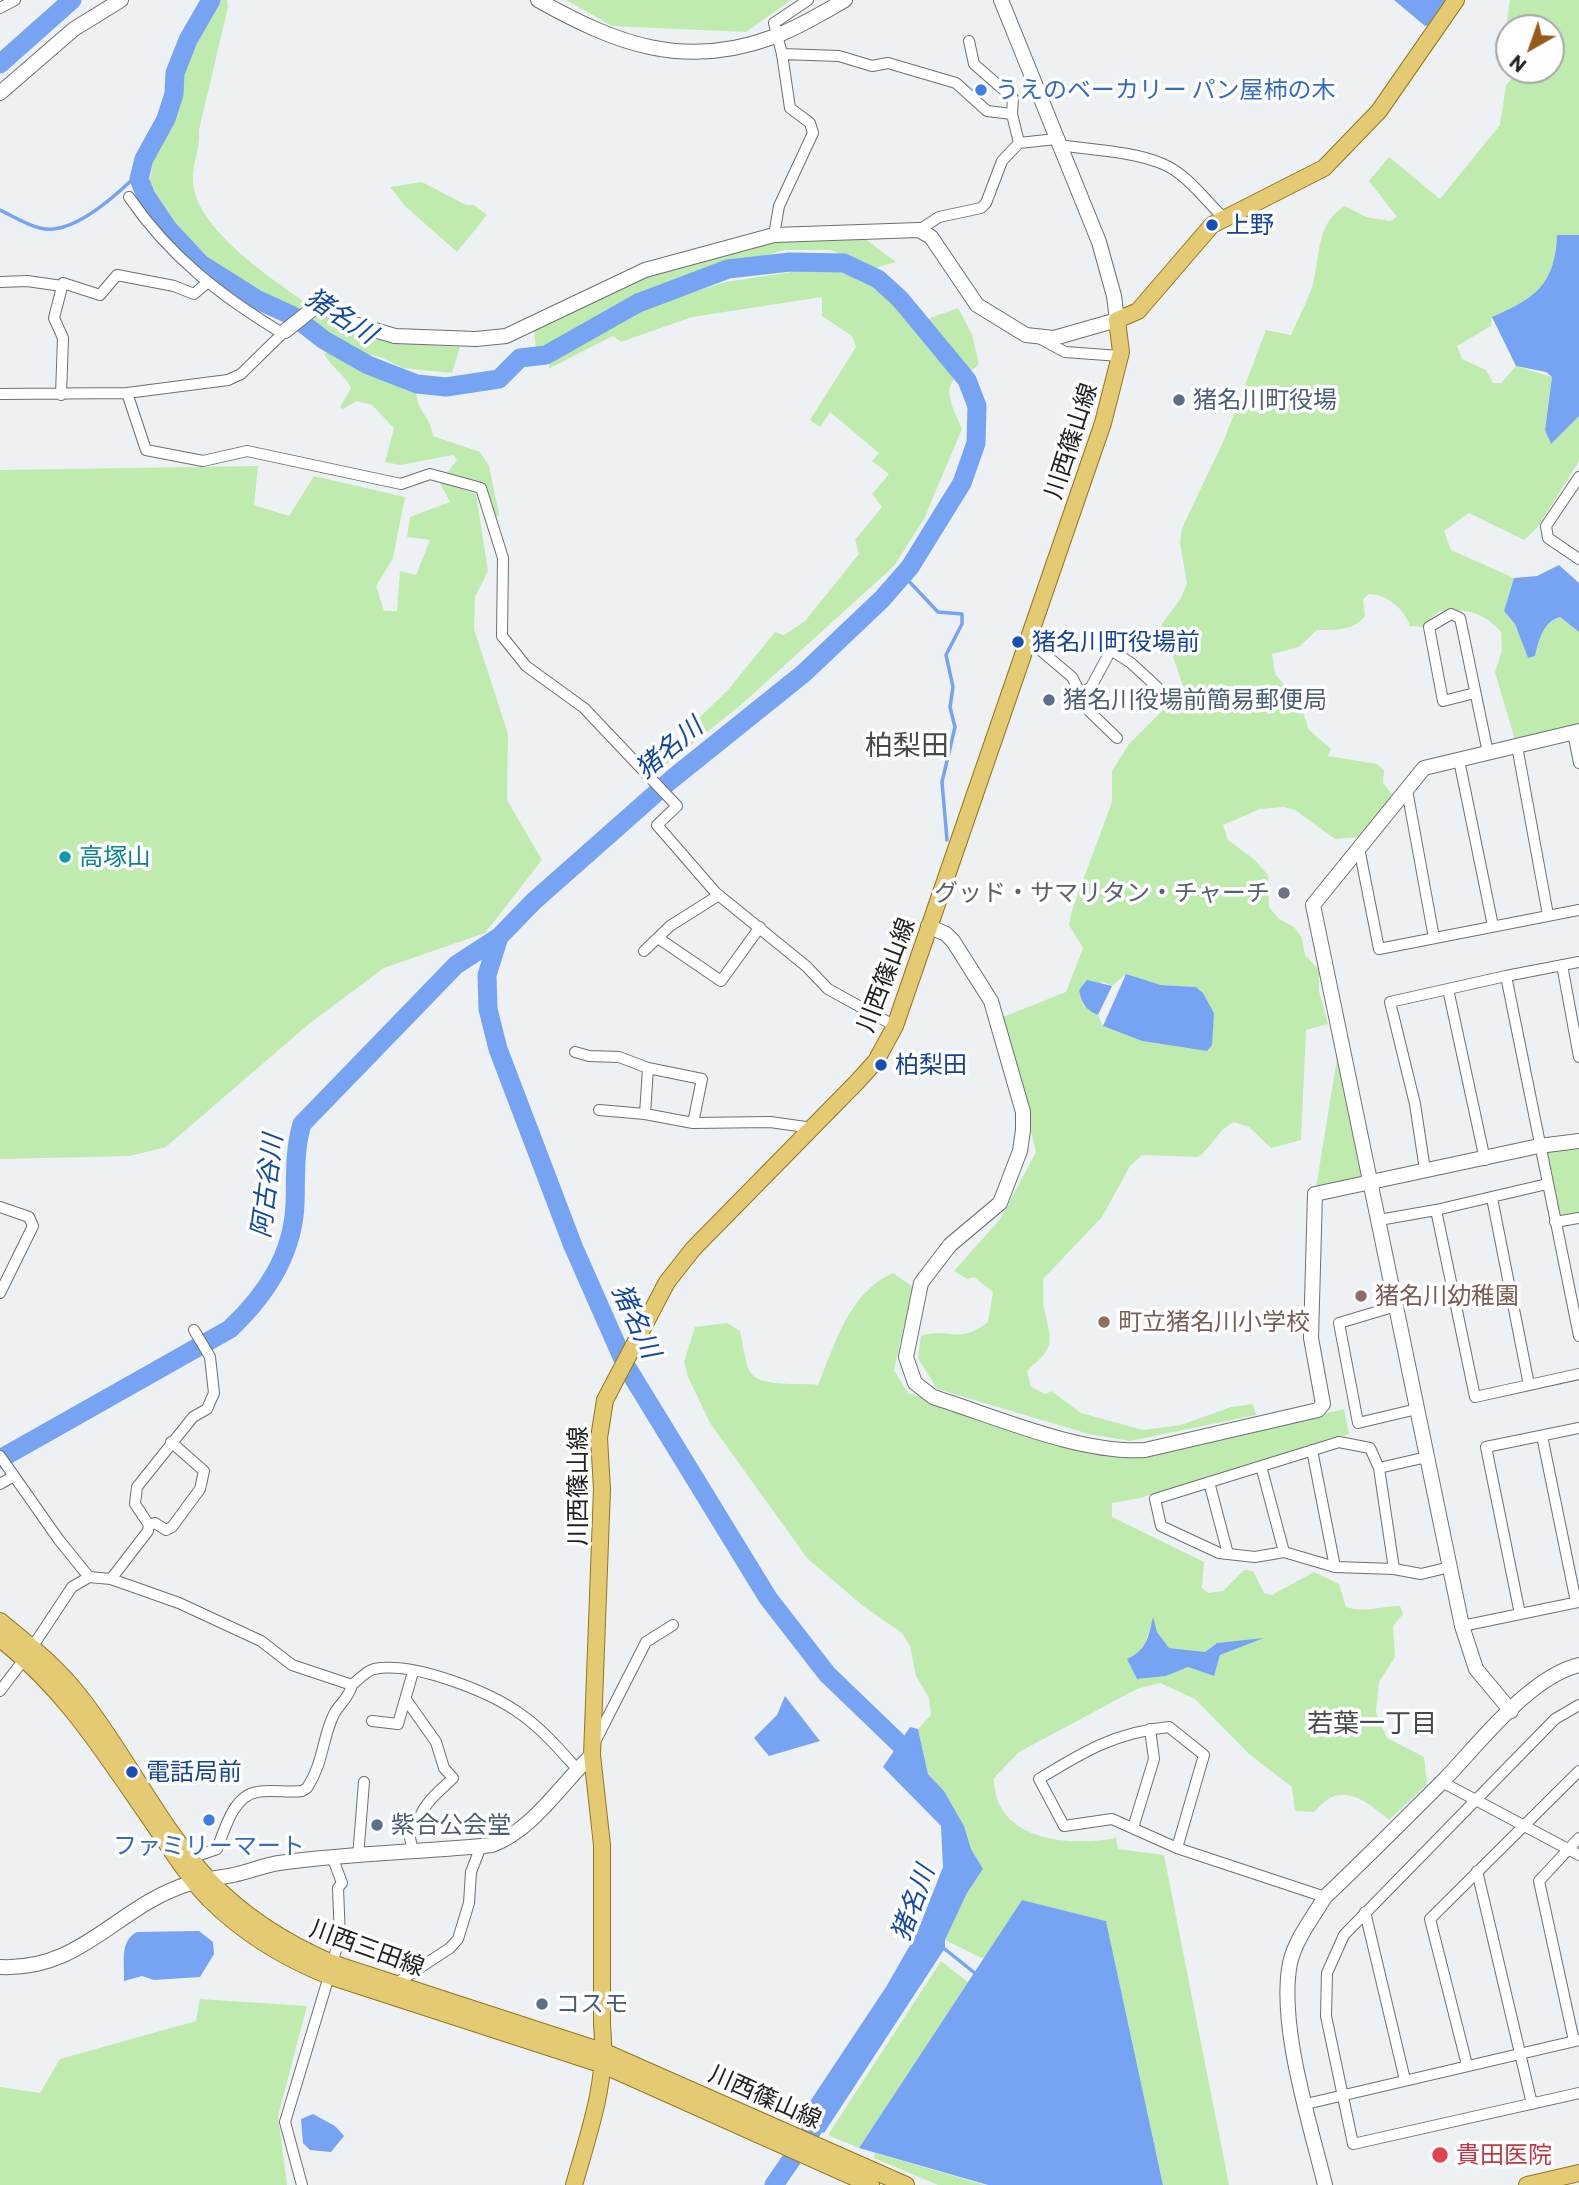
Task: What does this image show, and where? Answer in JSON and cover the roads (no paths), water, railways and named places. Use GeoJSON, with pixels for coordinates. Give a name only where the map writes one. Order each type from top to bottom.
{"type":"FeatureCollection","features":[{"type":"Feature","properties":{"kind":"main road"},"geometry":{"type":"LineString","coordinates":[[1117,320],[1138,311],[1212,225],[1324,168],[1379,111],[1456,0]]}},
{"type":"Feature","properties":{"kind":"main road","name":"川西篠山線"},"geometry":{"type":"LineString","coordinates":[[574,2185],[601,2088],[604,2058],[602,1845],[592,1751],[603,1489],[599,1420],[612,1384],[667,1282],[693,1249],[876,1061],[895,1026],[1103,423],[1120,356],[1117,320]]}},
{"type":"Feature","properties":{"kind":"main road","name":"川西三田線"},"geometry":{"type":"LineString","coordinates":[[0,1621],[72,1707],[228,1916],[261,1942],[296,1963],[395,1984],[604,2058]]}},
{"type":"Feature","properties":{"kind":"main road","name":"川西三田線"},"geometry":{"type":"LineString","coordinates":[[0,1639],[29,1653],[77,1693],[191,1858],[201,1881]]}},
{"type":"Feature","properties":{"kind":"main road","name":"川西三田線"},"geometry":{"type":"LineString","coordinates":[[331,1970],[604,2058]]}},
{"type":"Feature","properties":{"kind":"main road","name":"川西篠山線"},"geometry":{"type":"LineString","coordinates":[[604,2058],[824,2156],[906,2185]]}},
{"type":"Feature","properties":{"kind":"main road","name":"川西篠山線"},"geometry":{"type":"LineString","coordinates":[[824,2156],[848,2180],[872,2185]]}},
{"type":"Feature","properties":{"kind":"main road"},"geometry":{"type":"LineString","coordinates":[[1527,2185],[1579,2173]]}},
{"type":"Feature","properties":{"kind":"street"},"geometry":{"type":"LineString","coordinates":[[0,8],[15,0]]}},
{"type":"Feature","properties":{"kind":"street"},"geometry":{"type":"LineString","coordinates":[[0,93],[74,29],[121,0]]}},
{"type":"Feature","properties":{"kind":"street"},"geometry":{"type":"LineString","coordinates":[[538,0],[612,38],[663,51],[713,51],[775,37],[845,0]]}},
{"type":"Feature","properties":{"kind":"street"},"geometry":{"type":"LineString","coordinates":[[774,235],[779,206],[813,133],[810,123],[790,108],[782,54],[775,37],[774,23],[808,0]]}},
{"type":"Feature","properties":{"kind":"street"},"geometry":{"type":"LineString","coordinates":[[1001,0],[1098,242],[1114,296],[1117,320],[1054,338],[1041,339]]}},
{"type":"Feature","properties":{"kind":"street"},"geometry":{"type":"LineString","coordinates":[[969,41],[974,64],[1013,98],[1012,114],[1019,143]]}},
{"type":"Feature","properties":{"kind":"street"},"geometry":{"type":"LineString","coordinates":[[782,54],[839,56],[872,66],[888,63],[956,83],[987,111],[1012,114]]}},
{"type":"Feature","properties":{"kind":"street"},"geometry":{"type":"LineString","coordinates":[[0,394],[127,393],[228,380],[241,374],[283,332],[319,304],[354,324],[395,335],[476,340],[506,337],[645,270],[774,235],[919,230],[939,217],[981,208],[986,203],[1002,161],[1019,143],[1058,142],[1163,164],[1198,190],[1200,197],[1224,218]]}},
{"type":"Feature","properties":{"kind":"street"},"geometry":{"type":"LineString","coordinates":[[129,197],[163,243],[208,282],[283,332]]}},
{"type":"Feature","properties":{"kind":"street"},"geometry":{"type":"LineString","coordinates":[[919,230],[931,237],[977,305],[1026,335],[1041,339],[1065,352],[1120,356]]}},
{"type":"Feature","properties":{"kind":"street"},"geometry":{"type":"LineString","coordinates":[[0,282],[27,281],[62,286],[63,283],[100,295],[117,275],[174,286],[194,294],[208,282]]}},
{"type":"Feature","properties":{"kind":"street"},"geometry":{"type":"LineString","coordinates":[[61,395],[62,338],[54,318],[62,286]]}},
{"type":"Feature","properties":{"kind":"street"},"geometry":{"type":"LineString","coordinates":[[127,393],[146,450],[203,461],[247,451],[401,484],[430,474],[481,488],[503,558],[502,636],[526,666],[584,708],[677,806],[657,825],[719,895],[760,927],[828,989],[895,1026]]}},
{"type":"Feature","properties":{"kind":"street"},"geometry":{"type":"LineString","coordinates":[[1579,477],[1546,526],[1548,538],[1579,559]]}},
{"type":"Feature","properties":{"kind":"street"},"geometry":{"type":"LineString","coordinates":[[1475,693],[1443,701],[1429,628],[1451,614],[1460,618],[1488,753]]}},
{"type":"Feature","properties":{"kind":"street"},"geometry":{"type":"LineString","coordinates":[[1027,639],[1072,677],[1090,712],[1117,738]]}},
{"type":"Feature","properties":{"kind":"street"},"geometry":{"type":"LineString","coordinates":[[1082,693],[1091,687],[1111,650],[1131,663],[1157,687]]}},
{"type":"Feature","properties":{"kind":"street"},"geometry":{"type":"LineString","coordinates":[[1511,1711],[1476,1669],[1462,1626],[1313,905],[1424,768],[1576,732],[1579,763]]}},
{"type":"Feature","properties":{"kind":"street"},"geometry":{"type":"LineString","coordinates":[[1517,746],[1548,915]]}},
{"type":"Feature","properties":{"kind":"street"},"geometry":{"type":"LineString","coordinates":[[1459,760],[1493,926]]}},
{"type":"Feature","properties":{"kind":"street"},"geometry":{"type":"LineString","coordinates":[[1406,790],[1434,938]]}},
{"type":"Feature","properties":{"kind":"street"},"geometry":{"type":"LineString","coordinates":[[1359,848],[1379,949],[1579,909]]}},
{"type":"Feature","properties":{"kind":"street"},"geometry":{"type":"LineString","coordinates":[[644,951],[670,926],[719,895]]}},
{"type":"Feature","properties":{"kind":"street"},"geometry":{"type":"LineString","coordinates":[[929,926],[946,933],[953,941],[991,1001],[1023,1112],[1020,1151],[1000,1203],[950,1245],[921,1283],[906,1357],[915,1383],[933,1397],[1090,1446],[1127,1451],[1146,1450],[1318,1410],[1323,1404],[1311,1338],[1315,1194],[1485,1160],[1539,1146],[1579,1141]]}},
{"type":"Feature","properties":{"kind":"street"},"geometry":{"type":"LineString","coordinates":[[658,938],[721,981],[760,927]]}},
{"type":"Feature","properties":{"kind":"street"},"geometry":{"type":"LineString","coordinates":[[1425,1170],[1415,1104],[1390,1002],[1579,962]]}},
{"type":"Feature","properties":{"kind":"street"},"geometry":{"type":"LineString","coordinates":[[1562,965],[1579,1057]]}},
{"type":"Feature","properties":{"kind":"street"},"geometry":{"type":"LineString","coordinates":[[1506,976],[1579,1336]]}},
{"type":"Feature","properties":{"kind":"street"},"geometry":{"type":"LineString","coordinates":[[1448,989],[1485,1160]]}},
{"type":"Feature","properties":{"kind":"street"},"geometry":{"type":"LineString","coordinates":[[575,1052],[589,1056],[619,1056],[648,1068],[702,1079],[693,1123]]}},
{"type":"Feature","properties":{"kind":"street"},"geometry":{"type":"LineString","coordinates":[[645,1114],[648,1068]]}},
{"type":"Feature","properties":{"kind":"street"},"geometry":{"type":"LineString","coordinates":[[599,1111],[645,1114],[693,1123],[770,1122],[813,1128]]}},
{"type":"Feature","properties":{"kind":"street"},"geometry":{"type":"LineString","coordinates":[[1379,1220],[1436,1210],[1547,1184]]}},
{"type":"Feature","properties":{"kind":"street"},"geometry":{"type":"LineString","coordinates":[[1492,1198],[1528,1385]]}},
{"type":"Feature","properties":{"kind":"street"},"geometry":{"type":"LineString","coordinates":[[0,1207],[29,1217],[33,1226],[29,1240],[0,1293]]}},
{"type":"Feature","properties":{"kind":"street"},"geometry":{"type":"LineString","coordinates":[[1436,1210],[1475,1397],[1579,1374]]}},
{"type":"Feature","properties":{"kind":"street"},"geometry":{"type":"LineString","coordinates":[[1555,1223],[1579,1218]]}},
{"type":"Feature","properties":{"kind":"street"},"geometry":{"type":"LineString","coordinates":[[1396,1306],[1339,1323],[1358,1423],[1417,1409]]}},
{"type":"Feature","properties":{"kind":"street"},"geometry":{"type":"LineString","coordinates":[[111,1579],[148,1531],[149,1525],[135,1504],[136,1487],[193,1417],[207,1409],[214,1394],[210,1357],[194,1330]]}},
{"type":"Feature","properties":{"kind":"street"},"geometry":{"type":"LineString","coordinates":[[1520,1614],[1486,1447],[1579,1428]]}},
{"type":"Feature","properties":{"kind":"street"},"geometry":{"type":"LineString","coordinates":[[1462,1626],[1577,1602],[1542,1436]]}},
{"type":"Feature","properties":{"kind":"street"},"geometry":{"type":"LineString","coordinates":[[149,1525],[155,1523],[166,1530],[172,1527],[200,1489],[204,1471],[171,1442]]}},
{"type":"Feature","properties":{"kind":"street"},"geometry":{"type":"LineString","coordinates":[[1394,1569],[1379,1468],[1370,1448],[1339,1442],[1156,1499],[1161,1526],[1219,1553],[1255,1557],[1284,1552],[1335,1567],[1394,1569],[1421,1574],[1450,1567]]}},
{"type":"Feature","properties":{"kind":"street"},"geometry":{"type":"LineString","coordinates":[[1312,1450],[1335,1567]]}},
{"type":"Feature","properties":{"kind":"street"},"geometry":{"type":"LineString","coordinates":[[0,1456],[59,1540],[89,1577]]}},
{"type":"Feature","properties":{"kind":"street"},"geometry":{"type":"LineString","coordinates":[[1379,1468],[1427,1457]]}},
{"type":"Feature","properties":{"kind":"street"},"geometry":{"type":"LineString","coordinates":[[1261,1466],[1284,1552]]}},
{"type":"Feature","properties":{"kind":"street"},"geometry":{"type":"LineString","coordinates":[[0,1484],[12,1473]]}},
{"type":"Feature","properties":{"kind":"street"},"geometry":{"type":"LineString","coordinates":[[1209,1482],[1228,1554]]}},
{"type":"Feature","properties":{"kind":"street"},"geometry":{"type":"LineString","coordinates":[[0,1691],[29,1653],[72,1587],[89,1577],[111,1579],[179,1603],[261,1641],[292,1665],[352,1685]]}},
{"type":"Feature","properties":{"kind":"street"},"geometry":{"type":"LineString","coordinates":[[0,1967],[41,1966],[60,1959],[76,1952],[116,1921],[173,1889],[201,1881],[278,1863],[481,1846],[509,1838],[592,1751],[646,1642],[673,1625]]}},
{"type":"Feature","properties":{"kind":"street"},"geometry":{"type":"LineString","coordinates":[[1325,2185],[1288,2015],[1290,1962],[1306,1928],[1325,1897],[1511,1711],[1545,1681],[1567,1667],[1579,1664]]}},
{"type":"Feature","properties":{"kind":"street"},"geometry":{"type":"LineString","coordinates":[[191,1858],[217,1849],[230,1816],[240,1801],[249,1794],[302,1791],[307,1788],[323,1755],[334,1713],[349,1695],[352,1685],[372,1669],[442,1677],[484,1693],[521,1714],[577,1769]]}},
{"type":"Feature","properties":{"kind":"street"},"geometry":{"type":"LineString","coordinates":[[372,1721],[398,1724],[414,1672]]}},
{"type":"Feature","properties":{"kind":"street"},"geometry":{"type":"LineString","coordinates":[[407,1701],[436,1742],[444,1768],[453,1778],[427,1805],[419,1818],[419,1825],[409,1833],[413,1852]]}},
{"type":"Feature","properties":{"kind":"street"},"geometry":{"type":"LineString","coordinates":[[1579,1705],[1555,1719],[1344,1935],[1327,1973],[1326,2016],[1353,2144],[1579,2093]]}},
{"type":"Feature","properties":{"kind":"street"},"geometry":{"type":"LineString","coordinates":[[1177,1848],[1204,1755],[1169,1727],[1150,1729],[1097,1743],[1039,1779],[1065,1826],[1112,1819],[1177,1848],[1325,1897]]}},
{"type":"Feature","properties":{"kind":"street"},"geometry":{"type":"LineString","coordinates":[[1133,1828],[1154,1759],[1150,1729]]}},
{"type":"Feature","properties":{"kind":"street"},"geometry":{"type":"LineString","coordinates":[[1467,2065],[1430,1919],[1579,1771]]}},
{"type":"Feature","properties":{"kind":"street"},"geometry":{"type":"LineString","coordinates":[[358,1857],[364,1782]]}},
{"type":"Feature","properties":{"kind":"street"},"geometry":{"type":"LineString","coordinates":[[1442,1782],[1579,1855]]}},
{"type":"Feature","properties":{"kind":"street"},"geometry":{"type":"LineString","coordinates":[[1306,2104],[1576,2041],[1539,1881],[1579,1838]]}},
{"type":"Feature","properties":{"kind":"street"},"geometry":{"type":"LineString","coordinates":[[395,1984],[450,1948],[458,1939],[469,1903],[471,1872],[481,1846]]}},
{"type":"Feature","properties":{"kind":"street"},"geometry":{"type":"LineString","coordinates":[[302,2185],[285,2122],[331,1970],[341,1922],[338,1888],[342,1883],[333,1858]]}},
{"type":"Feature","properties":{"kind":"street"},"geometry":{"type":"LineString","coordinates":[[1477,1871],[1532,2104]]}},
{"type":"Feature","properties":{"kind":"street"},"geometry":{"type":"LineString","coordinates":[[1365,1912],[1405,2080]]}},
{"type":"Feature","properties":{"kind":"water"},"geometry":{"type":"Polygon","coordinates":[[[1394,0],[1447,0],[1429,25],[1425,26],[1394,0]]]}},
{"type":"Feature","properties":{"kind":"water"},"geometry":{"type":"Polygon","coordinates":[[[1557,235],[1579,235],[1579,416],[1551,444],[1545,430],[1552,377],[1546,372],[1516,366],[1492,317],[1520,303],[1540,288],[1552,266],[1557,235]]]}},
{"type":"Feature","properties":{"kind":"water"},"geometry":{"type":"Polygon","coordinates":[[[1559,565],[1579,583],[1579,632],[1560,617],[1554,619],[1543,632],[1535,656],[1528,658],[1515,624],[1504,611],[1514,578],[1537,576],[1559,565]]]}},
{"type":"Feature","properties":{"kind":"water"},"geometry":{"type":"Polygon","coordinates":[[[1126,974],[1161,985],[1196,987],[1203,993],[1214,1013],[1212,1045],[1207,1051],[1142,1041],[1103,1026],[1126,974]]]}},
{"type":"Feature","properties":{"kind":"water"},"geometry":{"type":"Polygon","coordinates":[[[1087,980],[1112,986],[1098,1015],[1087,1008],[1081,999],[1079,990],[1087,980]]]}},
{"type":"Feature","properties":{"kind":"water"},"geometry":{"type":"Polygon","coordinates":[[[1153,1617],[1157,1632],[1169,1648],[1205,1652],[1217,1643],[1264,1638],[1220,1655],[1214,1676],[1188,1667],[1166,1676],[1137,1679],[1127,1659],[1143,1647],[1153,1617]]]}},
{"type":"Feature","properties":{"kind":"water"},"geometry":{"type":"Polygon","coordinates":[[[785,1696],[820,1741],[769,1756],[754,1738],[777,1715],[785,1696]]]}},
{"type":"Feature","properties":{"kind":"water"},"geometry":{"type":"Polygon","coordinates":[[[910,1727],[918,1729],[928,1774],[944,1791],[964,1826],[971,1849],[983,1869],[967,1893],[945,1940],[945,1948],[824,2133],[797,2121],[886,1987],[917,1933],[943,1867],[941,1826],[883,1767],[910,1727]]]}},
{"type":"Feature","properties":{"kind":"water"},"geometry":{"type":"Polygon","coordinates":[[[1022,1900],[1106,1921],[1163,2185],[988,2185],[859,2148],[1022,1900]]]}},
{"type":"Feature","properties":{"kind":"water"},"geometry":{"type":"Polygon","coordinates":[[[199,1931],[213,1942],[214,1954],[200,1977],[154,1980],[142,1976],[124,1981],[125,1947],[131,1936],[137,1932],[199,1931]]]}},
{"type":"Feature","properties":{"kind":"water"},"geometry":{"type":"Polygon","coordinates":[[[313,2114],[335,2126],[344,2136],[331,2152],[310,2150],[303,2143],[301,2119],[313,2114]]]}},
{"type":"Feature","properties":{"kind":"waterway"},"geometry":{"type":"LineString","coordinates":[[0,64],[72,0]]}},
{"type":"Feature","properties":{"kind":"waterway","name":"猪名川"},"geometry":{"type":"LineString","coordinates":[[211,0],[188,40],[175,73],[174,94],[166,119],[144,159],[139,179],[146,196],[169,230],[201,264],[258,300],[293,316],[324,340],[368,365],[417,384],[446,387],[499,379],[520,358],[546,355],[638,303],[728,269],[790,262],[844,263],[878,279],[900,299],[967,380],[977,406],[976,443],[962,483],[910,567],[882,599],[804,673],[672,779],[534,901],[499,937],[487,975],[488,1009],[498,1049],[573,1246],[626,1366],[768,1598],[827,1674],[908,1752],[914,1763]]}},
{"type":"Feature","properties":{"kind":"waterway"},"geometry":{"type":"LineString","coordinates":[[0,210],[40,228],[66,226],[95,211],[141,171]]}},
{"type":"Feature","properties":{"kind":"waterway"},"geometry":{"type":"LineString","coordinates":[[903,575],[938,612],[962,614],[962,624],[946,655],[953,687],[950,707],[955,727],[942,782],[947,840]]}},
{"type":"Feature","properties":{"kind":"waterway","name":"阿古谷川"},"geometry":{"type":"LineString","coordinates":[[0,1459],[230,1329],[243,1316],[266,1288],[289,1240],[302,1124],[456,965],[499,937]]}},
{"type":"Feature","properties":{"kind":"waterway"},"geometry":{"type":"LineString","coordinates":[[941,1946],[976,1974]]}},
{"type":"Feature","properties":{"kind":"waterway","name":"猪名川"},"geometry":{"type":"LineString","coordinates":[[774,2185],[827,2108]]}},
{"type":"Feature","properties":{"kind":"place","name":"うえのベーカリー パン屋柿の木"},"geometry":{"type":"Point","coordinates":[981,90]}},
{"type":"Feature","properties":{"kind":"place","name":"上野"},"geometry":{"type":"Point","coordinates":[1212,225]}},
{"type":"Feature","properties":{"kind":"place","name":"猪名川町役場"},"geometry":{"type":"Point","coordinates":[1179,400]}},
{"type":"Feature","properties":{"kind":"place","name":"猪名川町役場前"},"geometry":{"type":"Point","coordinates":[1018,642]}},
{"type":"Feature","properties":{"kind":"place","name":"猪名川役場前簡易郵便局"},"geometry":{"type":"Point","coordinates":[1049,700]}},
{"type":"Feature","properties":{"kind":"place","name":"高塚山"},"geometry":{"type":"Point","coordinates":[65,857]}},
{"type":"Feature","properties":{"kind":"place","name":"グッド・サマリタン・チャーチ"},"geometry":{"type":"Point","coordinates":[1284,893]}},
{"type":"Feature","properties":{"kind":"place","name":"柏梨田"},"geometry":{"type":"Point","coordinates":[881,1065]}},
{"type":"Feature","properties":{"kind":"place","name":"猪名川幼稚園"},"geometry":{"type":"Point","coordinates":[1361,1296]}},
{"type":"Feature","properties":{"kind":"place","name":"町立猪名川小学校"},"geometry":{"type":"Point","coordinates":[1104,1322]}},
{"type":"Feature","properties":{"kind":"place","name":"電話局前"},"geometry":{"type":"Point","coordinates":[132,1772]}},
{"type":"Feature","properties":{"kind":"place","name":"ファミリーマート"},"geometry":{"type":"Point","coordinates":[209,1820]}},
{"type":"Feature","properties":{"kind":"place","name":"紫合公会堂"},"geometry":{"type":"Point","coordinates":[377,1825]}},
{"type":"Feature","properties":{"kind":"place","name":"コスモ"},"geometry":{"type":"Point","coordinates":[542,2004]}},
{"type":"Feature","properties":{"kind":"place","name":"貴田医院"},"geometry":{"type":"Point","coordinates":[1440,2155]}},
{"type":"Feature","properties":{"kind":"district","name":"柏梨田"},"geometry":{"type":"Point","coordinates":[907,746]}},
{"type":"Feature","properties":{"kind":"district","name":"若葉一丁目"},"geometry":{"type":"Point","coordinates":[1372,1723]}}]}
